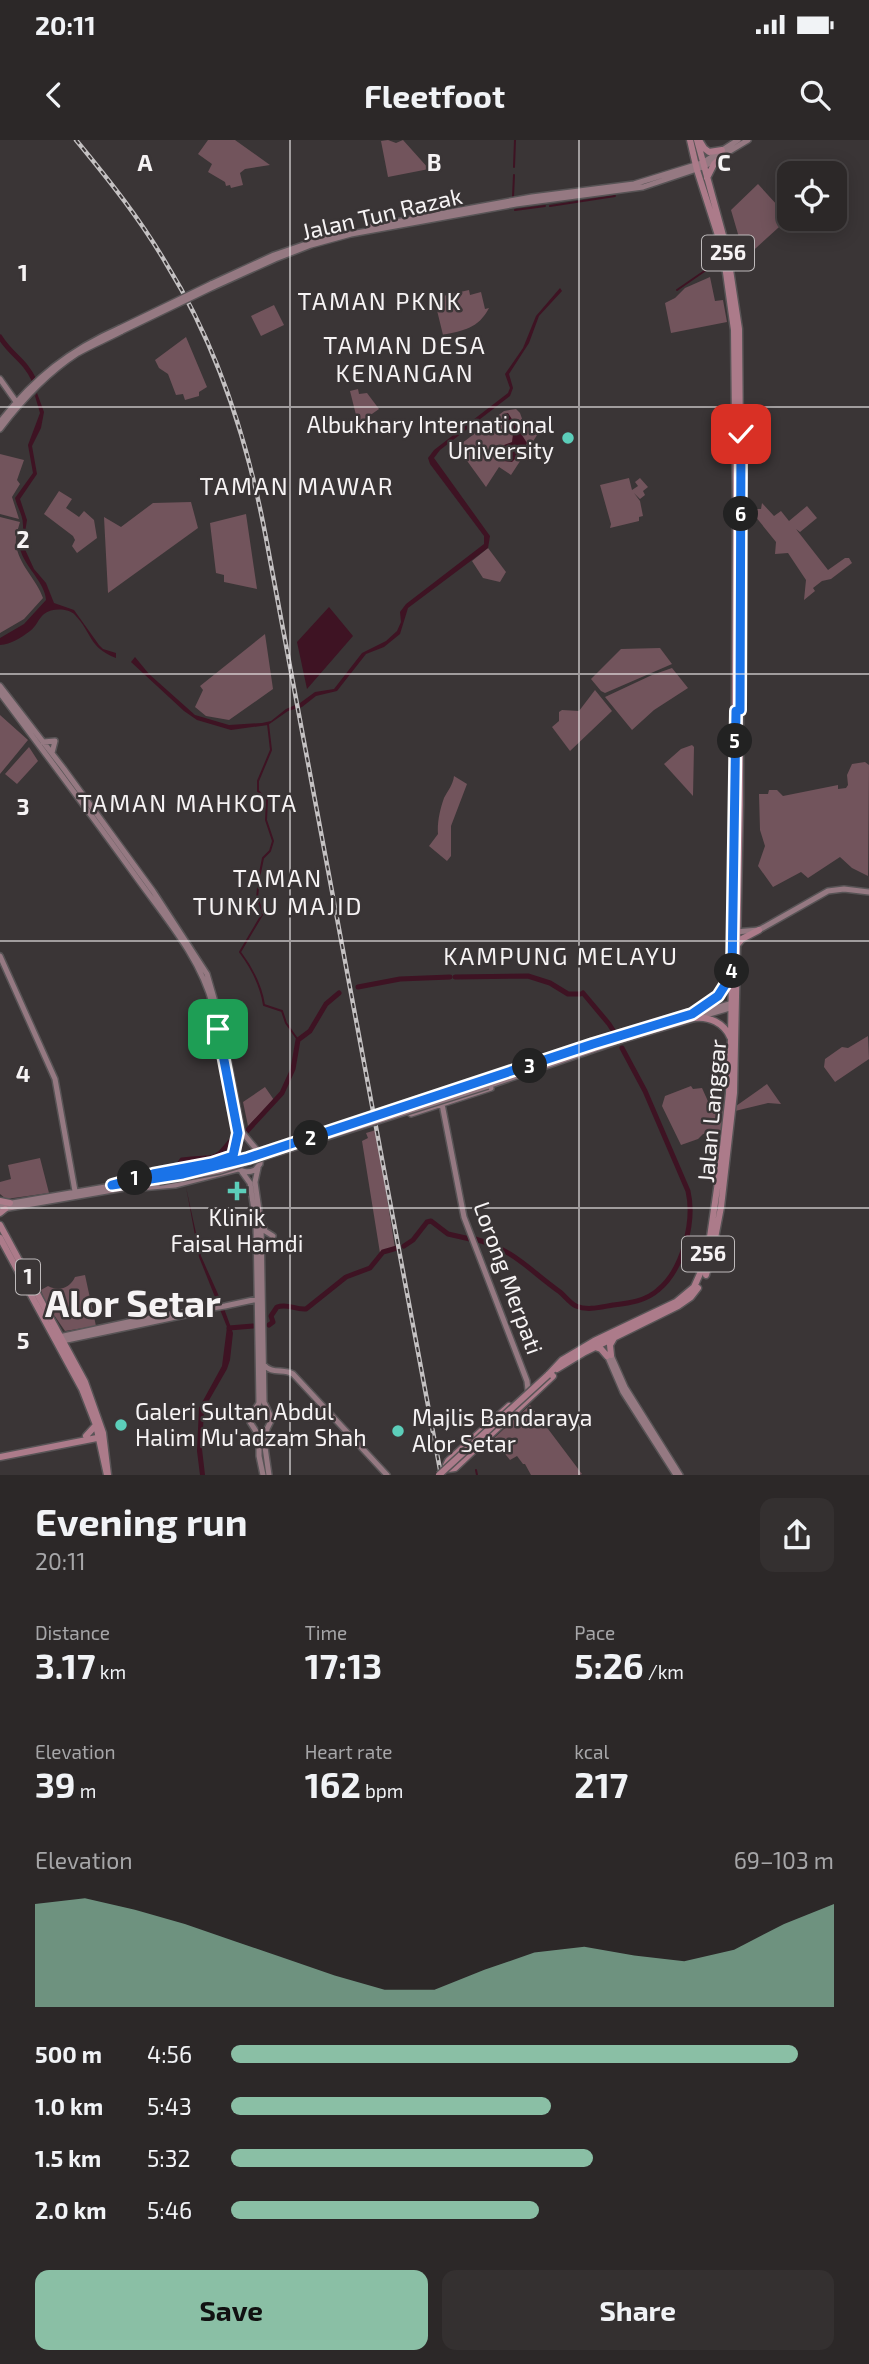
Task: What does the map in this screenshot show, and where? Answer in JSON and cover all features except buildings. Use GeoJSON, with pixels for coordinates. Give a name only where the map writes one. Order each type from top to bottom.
{"type":"FeatureCollection","features":[{"type":"Feature","properties":{"kind":"main road","name":"Jalan Langgar"},"geometry":{"type":"LineString","coordinates":[[690,140],[721,242],[732,306],[738,710]]}},
{"type":"Feature","properties":{"kind":"main road","name":"Jalan Langgar"},"geometry":{"type":"LineString","coordinates":[[563,1362],[595,1347],[603,1340],[615,1337],[666,1312],[691,1297],[702,1283],[709,1268],[721,1207],[733,1103],[732,974],[735,932],[741,466],[739,329],[729,260],[706,180],[699,166],[698,140]]}},
{"type":"Feature","properties":{"kind":"main road"},"geometry":{"type":"LineString","coordinates":[[698,140],[709,152],[723,153],[748,140]]}},
{"type":"Feature","properties":{"kind":"main road"},"geometry":{"type":"LineString","coordinates":[[706,180],[714,164],[738,140]]}},
{"type":"Feature","properties":{"kind":"main road","name":"Jalan Tun Razak"},"geometry":{"type":"LineString","coordinates":[[0,422],[17,403],[80,352],[212,286],[275,258],[352,234],[508,205],[628,190],[699,166],[723,153]]}},
{"type":"Feature","properties":{"kind":"main road"},"geometry":{"type":"LineString","coordinates":[[725,326],[731,322],[732,306]]}},
{"type":"Feature","properties":{"kind":"main road"},"geometry":{"type":"LineString","coordinates":[[0,379],[17,403]]}},
{"type":"Feature","properties":{"kind":"main road","name":"Jalan Tun Razak"},"geometry":{"type":"LineString","coordinates":[[0,429],[17,403]]}},
{"type":"Feature","properties":{"kind":"main road"},"geometry":{"type":"LineString","coordinates":[[0,686],[43,741],[55,741],[52,753],[153,891],[207,974],[220,1019],[242,1132],[261,1155],[255,1178],[259,1212],[264,1402],[272,1421],[267,1429],[265,1447],[269,1475]]}},
{"type":"Feature","properties":{"kind":"main road"},"geometry":{"type":"LineString","coordinates":[[0,693],[172,926],[202,975],[213,1006],[238,1133],[233,1161],[250,1183],[254,1209],[259,1403],[250,1422],[259,1436],[263,1475]]}},
{"type":"Feature","properties":{"kind":"main road"},"geometry":{"type":"LineString","coordinates":[[737,946],[742,939],[828,891],[844,889],[869,892]]}},
{"type":"Feature","properties":{"kind":"main road"},"geometry":{"type":"LineString","coordinates":[[735,932],[760,930]]}},
{"type":"Feature","properties":{"kind":"main road","name":"Jalan Langgar"},"geometry":{"type":"LineString","coordinates":[[439,1475],[563,1362],[676,1302],[694,1287],[704,1269],[718,1195],[729,1095],[737,946],[735,932]]}},
{"type":"Feature","properties":{"kind":"main road"},"geometry":{"type":"LineString","coordinates":[[0,956],[55,1079],[75,1191]]}},
{"type":"Feature","properties":{"kind":"main road"},"geometry":{"type":"LineString","coordinates":[[693,1016],[718,996],[732,974]]}},
{"type":"Feature","properties":{"kind":"main road"},"geometry":{"type":"LineString","coordinates":[[3,1207],[123,1188],[201,1171],[734,1005]]}},
{"type":"Feature","properties":{"kind":"main road"},"geometry":{"type":"LineString","coordinates":[[693,1016],[714,1021],[727,1030],[731,1039]]}},
{"type":"Feature","properties":{"kind":"main road"},"geometry":{"type":"LineString","coordinates":[[515,1073],[510,1081],[411,1114],[406,1110],[407,1104],[412,1101],[484,1078],[515,1073]]}},
{"type":"Feature","properties":{"kind":"main road","name":"Lorong Merpati"},"geometry":{"type":"LineString","coordinates":[[442,1104],[464,1217],[527,1381],[528,1390]]}},
{"type":"Feature","properties":{"kind":"main road"},"geometry":{"type":"LineString","coordinates":[[112,1185],[212,1163],[234,1153],[245,1144],[254,1145]]}},
{"type":"Feature","properties":{"kind":"main road"},"geometry":{"type":"LineString","coordinates":[[123,1188],[138,1190],[175,1185],[239,1170],[252,1171],[259,1165]]}},
{"type":"Feature","properties":{"kind":"main road"},"geometry":{"type":"LineString","coordinates":[[3,1207],[75,1191],[159,1180]]}},
{"type":"Feature","properties":{"kind":"main road"},"geometry":{"type":"LineString","coordinates":[[259,1212],[265,1231],[272,1236]]}},
{"type":"Feature","properties":{"kind":"main road","name":"1"},"geometry":{"type":"LineString","coordinates":[[0,1225],[56,1328],[62,1333],[101,1435],[100,1448],[107,1475]]}},
{"type":"Feature","properties":{"kind":"main road","name":"1"},"geometry":{"type":"LineString","coordinates":[[0,1238],[65,1342],[85,1382],[101,1435],[107,1475]]}},
{"type":"Feature","properties":{"kind":"main road"},"geometry":{"type":"LineString","coordinates":[[62,1338],[258,1301]]}},
{"type":"Feature","properties":{"kind":"main road"},"geometry":{"type":"LineString","coordinates":[[609,1355],[610,1345],[615,1337]]}},
{"type":"Feature","properties":{"kind":"main road"},"geometry":{"type":"LineString","coordinates":[[603,1340],[625,1387],[678,1475]]}},
{"type":"Feature","properties":{"kind":"main road"},"geometry":{"type":"LineString","coordinates":[[595,1347],[609,1355]]}},
{"type":"Feature","properties":{"kind":"main road"},"geometry":{"type":"LineString","coordinates":[[563,1362],[454,1469],[448,1469],[447,1463],[536,1382],[563,1362]]}},
{"type":"Feature","properties":{"kind":"main road"},"geometry":{"type":"LineString","coordinates":[[263,1364],[274,1372],[292,1372],[384,1473],[375,1475]]}},
{"type":"Feature","properties":{"kind":"main road"},"geometry":{"type":"LineString","coordinates":[[264,1381],[274,1372]]}},
{"type":"Feature","properties":{"kind":"main road"},"geometry":{"type":"LineString","coordinates":[[527,1381],[536,1382]]}},
{"type":"Feature","properties":{"kind":"main road"},"geometry":{"type":"LineString","coordinates":[[255,1411],[267,1411]]}},
{"type":"Feature","properties":{"kind":"main road"},"geometry":{"type":"LineString","coordinates":[[86,1438],[96,1425]]}},
{"type":"Feature","properties":{"kind":"main road"},"geometry":{"type":"LineString","coordinates":[[256,1429],[267,1429]]}},
{"type":"Feature","properties":{"kind":"main road"},"geometry":{"type":"LineString","coordinates":[[0,1455],[101,1435]]}},
{"type":"Feature","properties":{"kind":"main road"},"geometry":{"type":"LineString","coordinates":[[86,1438],[100,1448]]}},
{"type":"Feature","properties":{"kind":"shaded area"},"geometry":{"type":"Polygon","coordinates":[[[208,140],[235,140],[270,165],[245,169],[240,173],[243,185],[231,188],[230,185],[226,186],[225,182],[208,172],[212,164],[198,154],[208,140]]]}},
{"type":"Feature","properties":{"kind":"shaded area"},"geometry":{"type":"Polygon","coordinates":[[[403,140],[429,169],[388,177],[381,141],[396,143],[403,140]]]}},
{"type":"Feature","properties":{"kind":"shaded area"},"geometry":{"type":"Polygon","coordinates":[[[758,184],[777,205],[777,229],[745,258],[731,210],[758,184]]]}},
{"type":"Feature","properties":{"kind":"shaded area"},"geometry":{"type":"Polygon","coordinates":[[[710,277],[715,301],[723,300],[727,322],[671,333],[665,303],[685,288],[710,277]]]}},
{"type":"Feature","properties":{"kind":"shaded area"},"geometry":{"type":"Polygon","coordinates":[[[560,288],[562,291],[539,316],[529,343],[509,374],[513,388],[510,396],[440,450],[434,458],[490,536],[488,548],[408,608],[400,634],[384,647],[366,654],[337,691],[316,696],[302,707],[288,711],[268,725],[231,730],[197,720],[131,662],[135,657],[149,674],[195,715],[229,725],[271,721],[315,692],[334,689],[362,653],[386,641],[397,631],[401,622],[400,612],[406,604],[484,544],[484,536],[428,458],[434,450],[508,393],[510,388],[505,374],[523,348],[536,316],[560,288]]]}},
{"type":"Feature","properties":{"kind":"shaded area"},"geometry":{"type":"Polygon","coordinates":[[[469,290],[470,295],[481,292],[485,309],[489,308],[485,315],[464,330],[443,335],[434,298],[469,290]]]}},
{"type":"Feature","properties":{"kind":"shaded area"},"geometry":{"type":"Polygon","coordinates":[[[274,305],[284,325],[261,336],[251,316],[274,305]]]}},
{"type":"Feature","properties":{"kind":"shaded area"},"geometry":{"type":"Polygon","coordinates":[[[186,337],[207,387],[199,392],[199,396],[185,400],[183,394],[176,395],[168,374],[159,368],[155,360],[186,337]]]}},
{"type":"Feature","properties":{"kind":"shaded area"},"geometry":{"type":"Polygon","coordinates":[[[358,389],[359,394],[367,393],[379,409],[362,421],[357,419],[350,391],[358,389]]]}},
{"type":"Feature","properties":{"kind":"shaded area"},"geometry":{"type":"Polygon","coordinates":[[[37,393],[44,412],[41,428],[32,446],[37,474],[20,499],[27,520],[23,545],[34,569],[46,583],[54,603],[74,610],[99,645],[116,653],[116,658],[95,645],[75,615],[64,610],[47,612],[27,634],[0,645],[0,638],[24,624],[46,600],[43,588],[21,552],[23,521],[15,498],[33,473],[28,445],[40,413],[35,396],[37,393]]]}},
{"type":"Feature","properties":{"kind":"shaded area"},"geometry":{"type":"Polygon","coordinates":[[[516,409],[525,427],[539,424],[541,429],[511,475],[499,467],[486,487],[457,447],[504,411],[516,409]]]}},
{"type":"Feature","properties":{"kind":"shaded area"},"geometry":{"type":"Polygon","coordinates":[[[508,413],[527,443],[523,452],[512,462],[503,461],[499,450],[512,442],[513,434],[502,421],[504,414],[508,413]]]}},
{"type":"Feature","properties":{"kind":"shaded area"},"geometry":{"type":"Polygon","coordinates":[[[0,454],[24,460],[17,480],[20,484],[12,497],[19,519],[0,514],[0,454]]]}},
{"type":"Feature","properties":{"kind":"shaded area"},"geometry":{"type":"Polygon","coordinates":[[[629,478],[632,490],[638,486],[635,482],[640,478],[648,487],[640,499],[634,493],[640,501],[643,516],[639,517],[639,521],[610,528],[600,485],[629,478]]]}},
{"type":"Feature","properties":{"kind":"shaded area"},"geometry":{"type":"Polygon","coordinates":[[[59,491],[72,499],[66,508],[79,517],[84,511],[94,520],[97,538],[77,553],[72,546],[75,540],[73,536],[44,514],[59,491]]]}},
{"type":"Feature","properties":{"kind":"shaded area"},"geometry":{"type":"Polygon","coordinates":[[[191,502],[198,528],[108,593],[104,517],[121,527],[153,503],[191,502]]]}},
{"type":"Feature","properties":{"kind":"shaded area"},"geometry":{"type":"Polygon","coordinates":[[[762,503],[774,516],[781,511],[789,521],[807,506],[817,518],[800,532],[796,529],[828,570],[845,558],[849,558],[852,563],[831,579],[822,581],[804,600],[806,580],[788,553],[775,554],[776,542],[751,511],[761,509],[762,503]]]}},
{"type":"Feature","properties":{"kind":"shaded area"},"geometry":{"type":"Polygon","coordinates":[[[246,514],[257,589],[224,582],[224,575],[216,573],[210,523],[246,514]]]}},
{"type":"Feature","properties":{"kind":"shaded area"},"geometry":{"type":"Polygon","coordinates":[[[0,517],[20,522],[16,539],[17,551],[43,598],[24,619],[0,633],[0,517]]]}},
{"type":"Feature","properties":{"kind":"shaded area"},"geometry":{"type":"Polygon","coordinates":[[[488,548],[506,572],[500,582],[483,578],[472,561],[488,548]]]}},
{"type":"Feature","properties":{"kind":"shaded area"},"geometry":{"type":"Polygon","coordinates":[[[329,607],[353,636],[307,689],[297,642],[329,607]]]}},
{"type":"Feature","properties":{"kind":"shaded area"},"geometry":{"type":"Polygon","coordinates":[[[265,634],[273,689],[229,720],[206,716],[195,707],[203,690],[200,686],[265,634]]]}},
{"type":"Feature","properties":{"kind":"shaded area"},"geometry":{"type":"Polygon","coordinates":[[[660,648],[672,664],[605,693],[591,679],[621,649],[660,648]]]}},
{"type":"Feature","properties":{"kind":"shaded area"},"geometry":{"type":"Polygon","coordinates":[[[672,668],[688,688],[654,710],[632,730],[605,697],[672,668]]]}},
{"type":"Feature","properties":{"kind":"shaded area"},"geometry":{"type":"Polygon","coordinates":[[[595,690],[612,711],[570,751],[552,727],[559,721],[559,712],[579,711],[595,690]]]}},
{"type":"Feature","properties":{"kind":"shaded area"},"geometry":{"type":"Polygon","coordinates":[[[0,715],[28,740],[0,774],[0,715]]]}},
{"type":"Feature","properties":{"kind":"shaded area"},"geometry":{"type":"Polygon","coordinates":[[[692,745],[693,796],[664,764],[681,749],[692,745]]]}},
{"type":"Feature","properties":{"kind":"shaded area"},"geometry":{"type":"Polygon","coordinates":[[[29,747],[38,761],[17,784],[5,774],[29,747]]]}},
{"type":"Feature","properties":{"kind":"shaded area"},"geometry":{"type":"Polygon","coordinates":[[[865,762],[869,765],[868,876],[852,868],[840,857],[808,878],[801,872],[773,887],[758,866],[765,846],[760,830],[759,794],[777,790],[783,796],[838,785],[838,789],[846,788],[847,775],[852,764],[865,762]]]}},
{"type":"Feature","properties":{"kind":"shaded area"},"geometry":{"type":"Polygon","coordinates":[[[454,776],[467,784],[451,826],[451,856],[447,861],[429,846],[438,834],[441,807],[454,776]]]}},
{"type":"Feature","properties":{"kind":"shaded area"},"geometry":{"type":"Polygon","coordinates":[[[868,1036],[869,1059],[835,1082],[824,1067],[825,1059],[842,1047],[848,1048],[868,1036]]]}},
{"type":"Feature","properties":{"kind":"shaded area"},"geometry":{"type":"Polygon","coordinates":[[[767,1084],[781,1104],[768,1103],[735,1111],[736,1106],[767,1084]]]}},
{"type":"Feature","properties":{"kind":"shaded area"},"geometry":{"type":"Polygon","coordinates":[[[691,1086],[693,1089],[702,1088],[711,1108],[724,1108],[722,1130],[703,1134],[698,1139],[681,1145],[662,1106],[665,1096],[691,1086]]]}},
{"type":"Feature","properties":{"kind":"shaded area"},"geometry":{"type":"Polygon","coordinates":[[[265,1087],[274,1100],[248,1126],[243,1102],[265,1087]]]}},
{"type":"Feature","properties":{"kind":"shaded area"},"geometry":{"type":"Polygon","coordinates":[[[376,1130],[395,1248],[380,1253],[362,1141],[368,1138],[366,1133],[376,1130]]]}},
{"type":"Feature","properties":{"kind":"shaded area"},"geometry":{"type":"Polygon","coordinates":[[[40,1158],[49,1193],[6,1199],[0,1194],[0,1182],[11,1179],[8,1165],[40,1158]]]}},
{"type":"Feature","properties":{"kind":"shaded area"},"geometry":{"type":"Polygon","coordinates":[[[186,1187],[201,1256],[233,1333],[227,1369],[204,1409],[202,1449],[205,1475],[200,1475],[197,1451],[199,1408],[222,1366],[227,1327],[199,1257],[186,1187]]]}},
{"type":"Feature","properties":{"kind":"shaded area"},"geometry":{"type":"Polygon","coordinates":[[[85,1275],[96,1326],[65,1331],[45,1302],[41,1290],[48,1286],[64,1288],[75,1277],[85,1275]]]}},
{"type":"Feature","properties":{"kind":"shaded area"},"geometry":{"type":"Polygon","coordinates":[[[530,1405],[582,1474],[531,1475],[517,1456],[510,1460],[493,1439],[530,1405]]]}},
{"type":"Feature","properties":{"kind":"waterway"},"geometry":{"type":"LineString","coordinates":[[514,167],[515,140]]}},
{"type":"Feature","properties":{"kind":"waterway"},"geometry":{"type":"LineString","coordinates":[[513,197],[514,175]]}},
{"type":"Feature","properties":{"kind":"waterway"},"geometry":{"type":"LineString","coordinates":[[550,206],[615,196]]}},
{"type":"Feature","properties":{"kind":"waterway"},"geometry":{"type":"LineString","coordinates":[[515,210],[545,206]]}},
{"type":"Feature","properties":{"kind":"waterway"},"geometry":{"type":"LineString","coordinates":[[677,290],[719,261]]}},
{"type":"Feature","properties":{"kind":"waterway"},"geometry":{"type":"LineString","coordinates":[[0,337],[34,380]]}},
{"type":"Feature","properties":{"kind":"waterway"},"geometry":{"type":"LineString","coordinates":[[268,724],[271,750],[258,781],[258,791],[267,800],[266,820],[273,841],[270,851],[263,858],[259,878],[257,898],[263,913],[240,952],[255,977],[264,1005],[282,1011],[286,1023],[298,1040]]}},
{"type":"Feature","properties":{"kind":"waterway"},"geometry":{"type":"LineString","coordinates":[[455,977],[528,976],[550,983],[568,994],[580,994]]}},
{"type":"Feature","properties":{"kind":"waterway"},"geometry":{"type":"LineString","coordinates":[[358,987],[400,979],[450,977]]}},
{"type":"Feature","properties":{"kind":"waterway"},"geometry":{"type":"LineString","coordinates":[[247,1131],[282,1093],[293,1069],[298,1040],[310,1031],[326,1004],[339,993]]}},
{"type":"Feature","properties":{"kind":"waterway"},"geometry":{"type":"LineString","coordinates":[[583,993],[616,1035]]}},
{"type":"Feature","properties":{"kind":"waterway"},"geometry":{"type":"LineString","coordinates":[[475,1239],[511,1255],[576,1306],[585,1308],[637,1301],[653,1294],[667,1281],[685,1244],[690,1216],[688,1191],[645,1091],[622,1048]]}},
{"type":"Feature","properties":{"kind":"waterway"},"geometry":{"type":"LineString","coordinates":[[181,1171],[182,1160],[214,1157],[237,1133]]}},
{"type":"Feature","properties":{"kind":"waterway"},"geometry":{"type":"LineString","coordinates":[[404,1246],[431,1221],[448,1234],[470,1239]]}},
{"type":"Feature","properties":{"kind":"waterway"},"geometry":{"type":"LineString","coordinates":[[269,1325],[273,1322],[271,1316],[277,1307],[306,1309],[346,1277],[370,1268],[383,1252],[397,1248]]}},
{"type":"Feature","properties":{"kind":"waterway"},"geometry":{"type":"LineString","coordinates":[[229,1328],[253,1326]]}},
{"type":"Feature","properties":{"kind":"waterway"},"geometry":{"type":"LineString","coordinates":[[476,1470],[477,1475]]}},
{"type":"Feature","properties":{"kind":"railway"},"geometry":{"type":"LineString","coordinates":[[76,140],[135,216],[185,297],[216,363],[250,467],[266,538],[441,1475]]}},
{"type":"Feature","properties":{"kind":"place","name":"Albukhary International University"},"geometry":{"type":"Point","coordinates":[568,438]}},
{"type":"Feature","properties":{"kind":"place","name":"Klinik Faisal Hamdi"},"geometry":{"type":"Point","coordinates":[237,1191]}},
{"type":"Feature","properties":{"kind":"place","name":"Galeri Sultan Abdul Halim Mu'adzam Shah"},"geometry":{"type":"Point","coordinates":[121,1425]}},
{"type":"Feature","properties":{"kind":"place","name":"Majlis Bandaraya Alor Setar"},"geometry":{"type":"Point","coordinates":[398,1431]}},
{"type":"Feature","properties":{"kind":"district","name":"TAMAN PKNK"},"geometry":{"type":"Point","coordinates":[380,302]}},
{"type":"Feature","properties":{"kind":"district","name":"TAMAN DESA KENANGAN"},"geometry":{"type":"Point","coordinates":[405,360]}},
{"type":"Feature","properties":{"kind":"district","name":"TAMAN MAWAR"},"geometry":{"type":"Point","coordinates":[297,487]}},
{"type":"Feature","properties":{"kind":"district","name":"TAMAN MAHKOTA"},"geometry":{"type":"Point","coordinates":[188,804]}},
{"type":"Feature","properties":{"kind":"district","name":"TAMAN TUNKU MAJID"},"geometry":{"type":"Point","coordinates":[278,893]}},
{"type":"Feature","properties":{"kind":"district","name":"KAMPUNG MELAYU"},"geometry":{"type":"Point","coordinates":[561,957]}},
{"type":"Feature","properties":{"kind":"district","name":"Alor Setar"},"geometry":{"type":"Point","coordinates":[133,1304]}},
{"type":"Feature","properties":{"kind":"route"},"geometry":{"type":"LineString","coordinates":[[218,1029],[238,1133],[233,1156],[112,1185],[219,1167],[248,1158],[692,1014],[718,996],[732,974],[736,711],[740,710],[741,434]]}}]}
